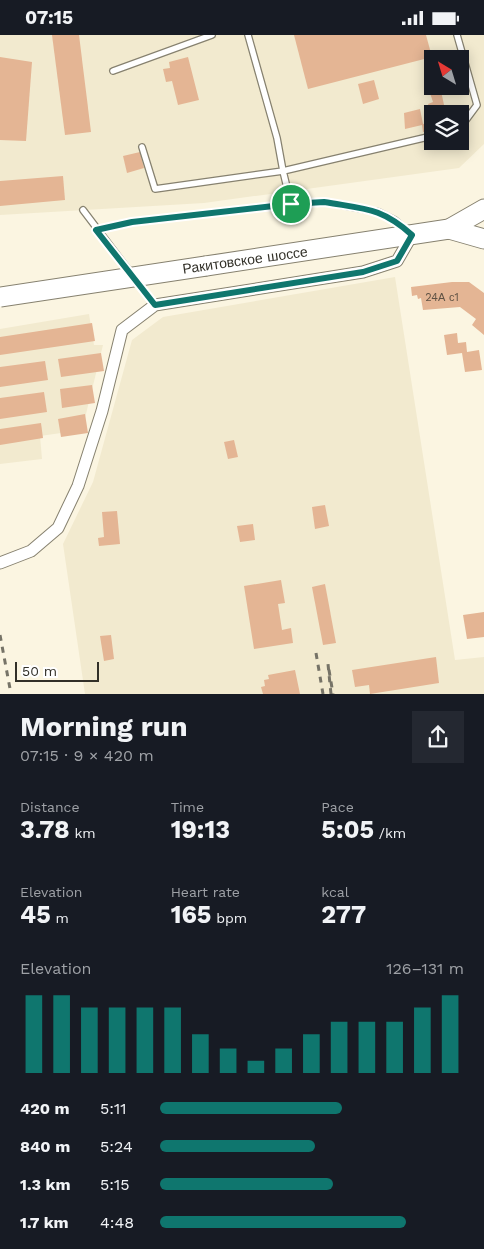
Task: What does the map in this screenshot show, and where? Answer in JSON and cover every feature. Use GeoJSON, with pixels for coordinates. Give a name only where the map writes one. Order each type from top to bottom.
{"type":"FeatureCollection","features":[{"type":"Feature","properties":{"kind":"main road","name":"Ракитовское шоссе"},"geometry":{"type":"LineString","coordinates":[[0,297],[449,229],[484,209]]}},
{"type":"Feature","properties":{"kind":"main road"},"geometry":{"type":"LineString","coordinates":[[449,229],[484,239]]}},
{"type":"Feature","properties":{"kind":"street"},"geometry":{"type":"LineString","coordinates":[[0,563],[31,551],[58,528],[78,486],[102,411],[122,330],[155,305],[363,272],[397,261],[412,235]]}},
{"type":"Feature","properties":{"kind":"lane"},"geometry":{"type":"LineString","coordinates":[[113,71],[212,35]]}},
{"type":"Feature","properties":{"kind":"lane"},"geometry":{"type":"LineString","coordinates":[[248,35],[277,138],[291,204]]}},
{"type":"Feature","properties":{"kind":"lane"},"geometry":{"type":"LineString","coordinates":[[457,35],[477,105],[469,116]]}},
{"type":"Feature","properties":{"kind":"lane"},"geometry":{"type":"LineString","coordinates":[[142,147],[155,189],[283,171],[424,137]]}},
{"type":"Feature","properties":{"kind":"lane"},"geometry":{"type":"LineString","coordinates":[[96,230],[132,222],[324,202],[379,212],[395,220],[412,235]]}},
{"type":"Feature","properties":{"kind":"lane"},"geometry":{"type":"LineString","coordinates":[[83,210],[96,230],[155,305]]}},
{"type":"Feature","properties":{"kind":"shaded area"},"geometry":{"type":"Polygon","coordinates":[[[0,35],[484,35],[484,144],[459,168],[204,203],[0,215],[0,35]]]}},
{"type":"Feature","properties":{"kind":"shaded area"},"geometry":{"type":"Polygon","coordinates":[[[395,277],[455,660],[484,657],[484,694],[85,694],[63,544],[93,482],[132,340],[163,317],[395,277]]]}},
{"type":"Feature","properties":{"kind":"shaded area"},"geometry":{"type":"Polygon","coordinates":[[[89,314],[94,345],[103,345],[82,430],[40,436],[42,459],[0,464],[0,329],[89,314]]]}},
{"type":"Feature","properties":{"kind":"building"},"geometry":{"type":"Polygon","coordinates":[[[52,35],[79,35],[91,132],[65,135],[52,35]]]}},
{"type":"Feature","properties":{"kind":"building"},"geometry":{"type":"Polygon","coordinates":[[[294,35],[426,35],[430,50],[424,50],[424,59],[308,89],[294,35]]]}},
{"type":"Feature","properties":{"kind":"building"},"geometry":{"type":"Polygon","coordinates":[[[0,57],[32,62],[26,141],[0,140],[0,57]]]}},
{"type":"Feature","properties":{"kind":"building"},"geometry":{"type":"Polygon","coordinates":[[[188,57],[199,100],[178,105],[172,81],[166,82],[163,69],[170,68],[169,62],[188,57]]]}},
{"type":"Feature","properties":{"kind":"building"},"geometry":{"type":"Polygon","coordinates":[[[374,80],[379,99],[363,104],[358,84],[374,80]]]}},
{"type":"Feature","properties":{"kind":"building"},"geometry":{"type":"Polygon","coordinates":[[[431,95],[442,95],[444,105],[428,105],[433,102],[431,95]]]}},
{"type":"Feature","properties":{"kind":"building"},"geometry":{"type":"Polygon","coordinates":[[[420,109],[424,132],[422,125],[405,129],[404,113],[420,109]]]}},
{"type":"Feature","properties":{"kind":"building"},"geometry":{"type":"Polygon","coordinates":[[[140,152],[144,168],[127,173],[123,156],[140,152]]]}},
{"type":"Feature","properties":{"kind":"building"},"geometry":{"type":"Polygon","coordinates":[[[63,176],[65,200],[0,206],[0,181],[63,176]]]}},
{"type":"Feature","properties":{"kind":"building"},"geometry":{"type":"Polygon","coordinates":[[[469,282],[484,293],[484,335],[472,325],[476,319],[460,307],[423,310],[421,298],[418,299],[417,295],[412,296],[411,287],[469,282]]]}},
{"type":"Feature","properties":{"kind":"building"},"geometry":{"type":"Polygon","coordinates":[[[92,323],[95,341],[0,355],[0,337],[92,323]]]}},
{"type":"Feature","properties":{"kind":"building"},"geometry":{"type":"Polygon","coordinates":[[[457,333],[458,343],[466,342],[467,352],[479,350],[482,370],[465,372],[462,353],[447,355],[444,335],[457,333]]]}},
{"type":"Feature","properties":{"kind":"building"},"geometry":{"type":"Polygon","coordinates":[[[101,353],[104,371],[61,377],[58,359],[101,353]]]}},
{"type":"Feature","properties":{"kind":"building"},"geometry":{"type":"Polygon","coordinates":[[[45,361],[48,380],[0,387],[0,367],[45,361]]]}},
{"type":"Feature","properties":{"kind":"building"},"geometry":{"type":"Polygon","coordinates":[[[92,385],[95,403],[62,408],[60,389],[92,385]]]}},
{"type":"Feature","properties":{"kind":"building"},"geometry":{"type":"Polygon","coordinates":[[[44,392],[47,412],[0,419],[0,398],[44,392]]]}},
{"type":"Feature","properties":{"kind":"building"},"geometry":{"type":"Polygon","coordinates":[[[85,414],[88,433],[61,437],[58,419],[85,414]]]}},
{"type":"Feature","properties":{"kind":"building"},"geometry":{"type":"Polygon","coordinates":[[[41,423],[43,438],[0,445],[0,429],[41,423]]]}},
{"type":"Feature","properties":{"kind":"building"},"geometry":{"type":"Polygon","coordinates":[[[234,440],[238,457],[228,459],[224,442],[234,440]]]}},
{"type":"Feature","properties":{"kind":"building"},"geometry":{"type":"Polygon","coordinates":[[[325,505],[329,526],[315,529],[312,507],[325,505]]]}},
{"type":"Feature","properties":{"kind":"building"},"geometry":{"type":"Polygon","coordinates":[[[117,511],[120,544],[99,546],[98,538],[104,537],[102,512],[117,511]]]}},
{"type":"Feature","properties":{"kind":"building"},"geometry":{"type":"Polygon","coordinates":[[[253,524],[255,540],[240,542],[237,526],[253,524]]]}},
{"type":"Feature","properties":{"kind":"building"},"geometry":{"type":"Polygon","coordinates":[[[281,580],[285,603],[278,604],[282,630],[291,628],[293,643],[254,649],[244,586],[281,580]]]}},
{"type":"Feature","properties":{"kind":"building"},"geometry":{"type":"Polygon","coordinates":[[[325,584],[336,643],[323,645],[312,587],[325,584]]]}},
{"type":"Feature","properties":{"kind":"building"},"geometry":{"type":"Polygon","coordinates":[[[484,612],[484,637],[467,639],[463,615],[484,612]]]}},
{"type":"Feature","properties":{"kind":"building"},"geometry":{"type":"Polygon","coordinates":[[[111,635],[114,659],[104,661],[100,636],[111,635]]]}},
{"type":"Feature","properties":{"kind":"building"},"geometry":{"type":"Polygon","coordinates":[[[436,657],[439,683],[370,694],[369,685],[355,687],[352,670],[436,657]]]}},
{"type":"Feature","properties":{"kind":"building"},"geometry":{"type":"Polygon","coordinates":[[[295,670],[300,694],[263,694],[261,687],[265,686],[264,680],[269,679],[268,675],[295,670]]]}},
{"type":"Feature","properties":{"kind":"railway"},"geometry":{"type":"LineString","coordinates":[[0,635],[11,694]]}},
{"type":"Feature","properties":{"kind":"railway"},"geometry":{"type":"LineString","coordinates":[[316,653],[323,694]]}},
{"type":"Feature","properties":{"kind":"railway"},"geometry":{"type":"LineString","coordinates":[[331,694],[328,664],[333,694]]}},
{"type":"Feature","properties":{"kind":"route"},"geometry":{"type":"LineString","coordinates":[[324,202],[379,212],[395,220],[412,235],[397,261],[363,272],[155,305],[96,230],[132,222],[291,204],[324,202]]}}]}
